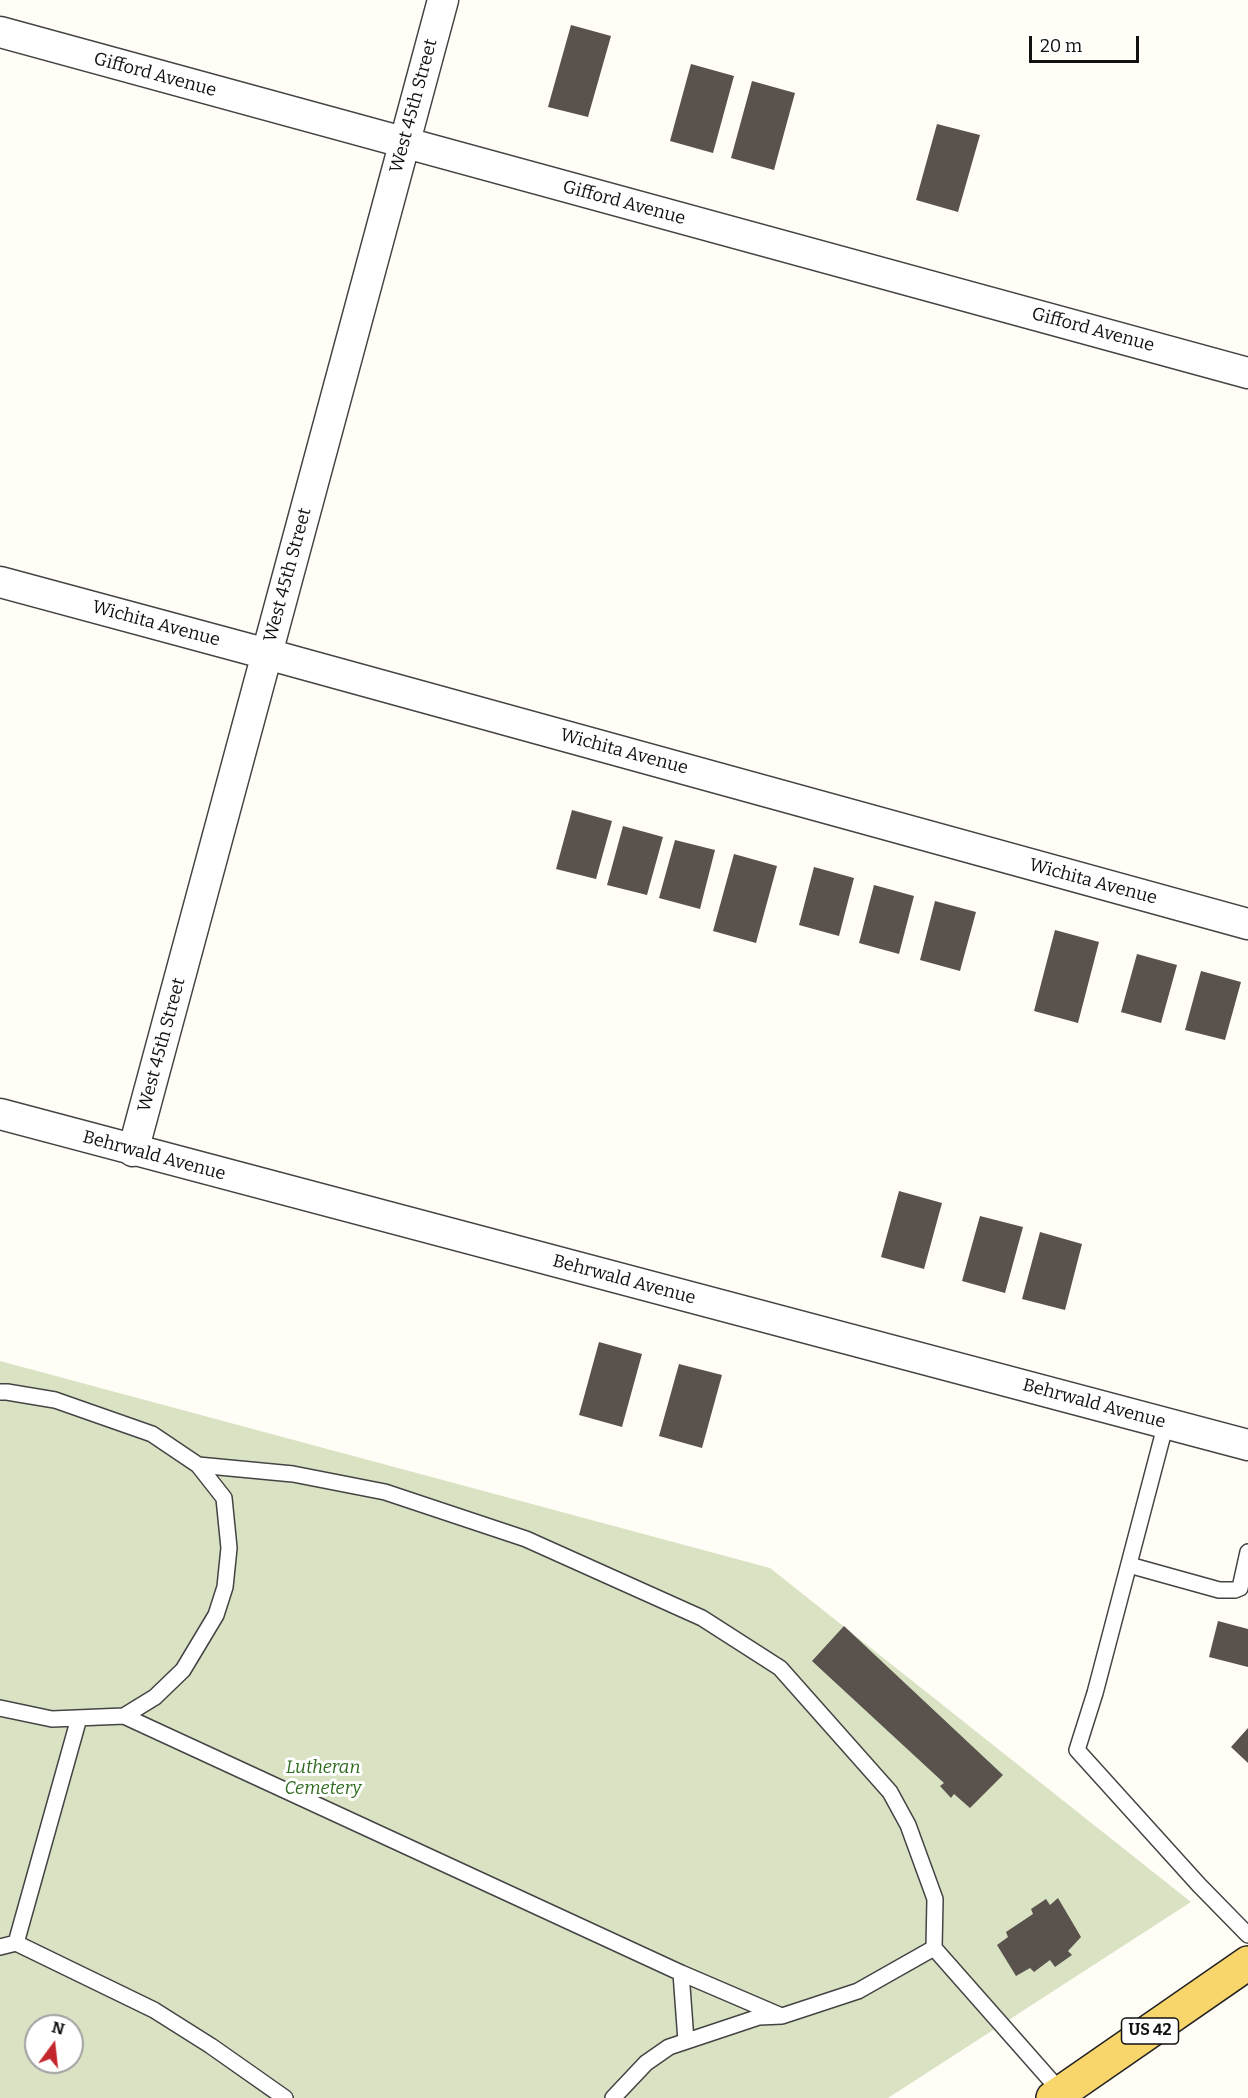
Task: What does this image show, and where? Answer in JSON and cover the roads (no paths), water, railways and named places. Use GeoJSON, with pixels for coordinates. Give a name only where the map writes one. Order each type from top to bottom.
{"type":"FeatureCollection","features":[{"type":"Feature","properties":{"kind":"main road","name":"US 42"},"geometry":{"type":"LineString","coordinates":[[1057,2095],[1248,1963]]}},
{"type":"Feature","properties":{"kind":"street","name":"West 45th Street"},"geometry":{"type":"LineString","coordinates":[[133,1151],[443,0]]}},
{"type":"Feature","properties":{"kind":"street","name":"Gifford Avenue"},"geometry":{"type":"LineString","coordinates":[[0,32],[1248,373]]}},
{"type":"Feature","properties":{"kind":"street","name":"Wichita Avenue"},"geometry":{"type":"LineString","coordinates":[[0,582],[1248,924]]}},
{"type":"Feature","properties":{"kind":"street","name":"Behrwald Avenue"},"geometry":{"type":"LineString","coordinates":[[0,1114],[1248,1444]]}},
{"type":"Feature","properties":{"kind":"lane"},"geometry":{"type":"LineString","coordinates":[[0,1392],[55,1400],[152,1434],[198,1465],[224,1498],[229,1548],[225,1587],[216,1615],[183,1670],[155,1697],[124,1716]]}},
{"type":"Feature","properties":{"kind":"lane"},"geometry":{"type":"LineString","coordinates":[[1166,1423],[1095,1694],[1077,1750],[1199,1885],[1248,1935]]}},
{"type":"Feature","properties":{"kind":"lane"},"geometry":{"type":"LineString","coordinates":[[198,1465],[293,1474],[385,1492],[526,1539],[702,1618],[780,1668],[890,1792],[908,1825],[934,1899],[934,1948],[1057,2095]]}},
{"type":"Feature","properties":{"kind":"lane"},"geometry":{"type":"LineString","coordinates":[[1128,1565],[1219,1590],[1235,1590],[1240,1588],[1248,1552]]}},
{"type":"Feature","properties":{"kind":"lane"},"geometry":{"type":"LineString","coordinates":[[0,1708],[52,1719],[124,1716],[681,1972],[782,2016]]}},
{"type":"Feature","properties":{"kind":"lane"},"geometry":{"type":"LineString","coordinates":[[16,1943],[79,1718]]}},
{"type":"Feature","properties":{"kind":"lane"},"geometry":{"type":"LineString","coordinates":[[0,1947],[16,1943],[154,2010],[211,2046],[285,2098]]}},
{"type":"Feature","properties":{"kind":"lane"},"geometry":{"type":"LineString","coordinates":[[613,2098],[646,2063],[669,2047],[759,2017],[782,2016],[858,1991],[934,1948]]}},
{"type":"Feature","properties":{"kind":"lane"},"geometry":{"type":"LineString","coordinates":[[681,1972],[686,2041]]}},
{"type":"Feature","properties":{"kind":"park label","name":"Lutheran Cemetery"},"geometry":{"type":"Point","coordinates":[323,1778]}}]}
